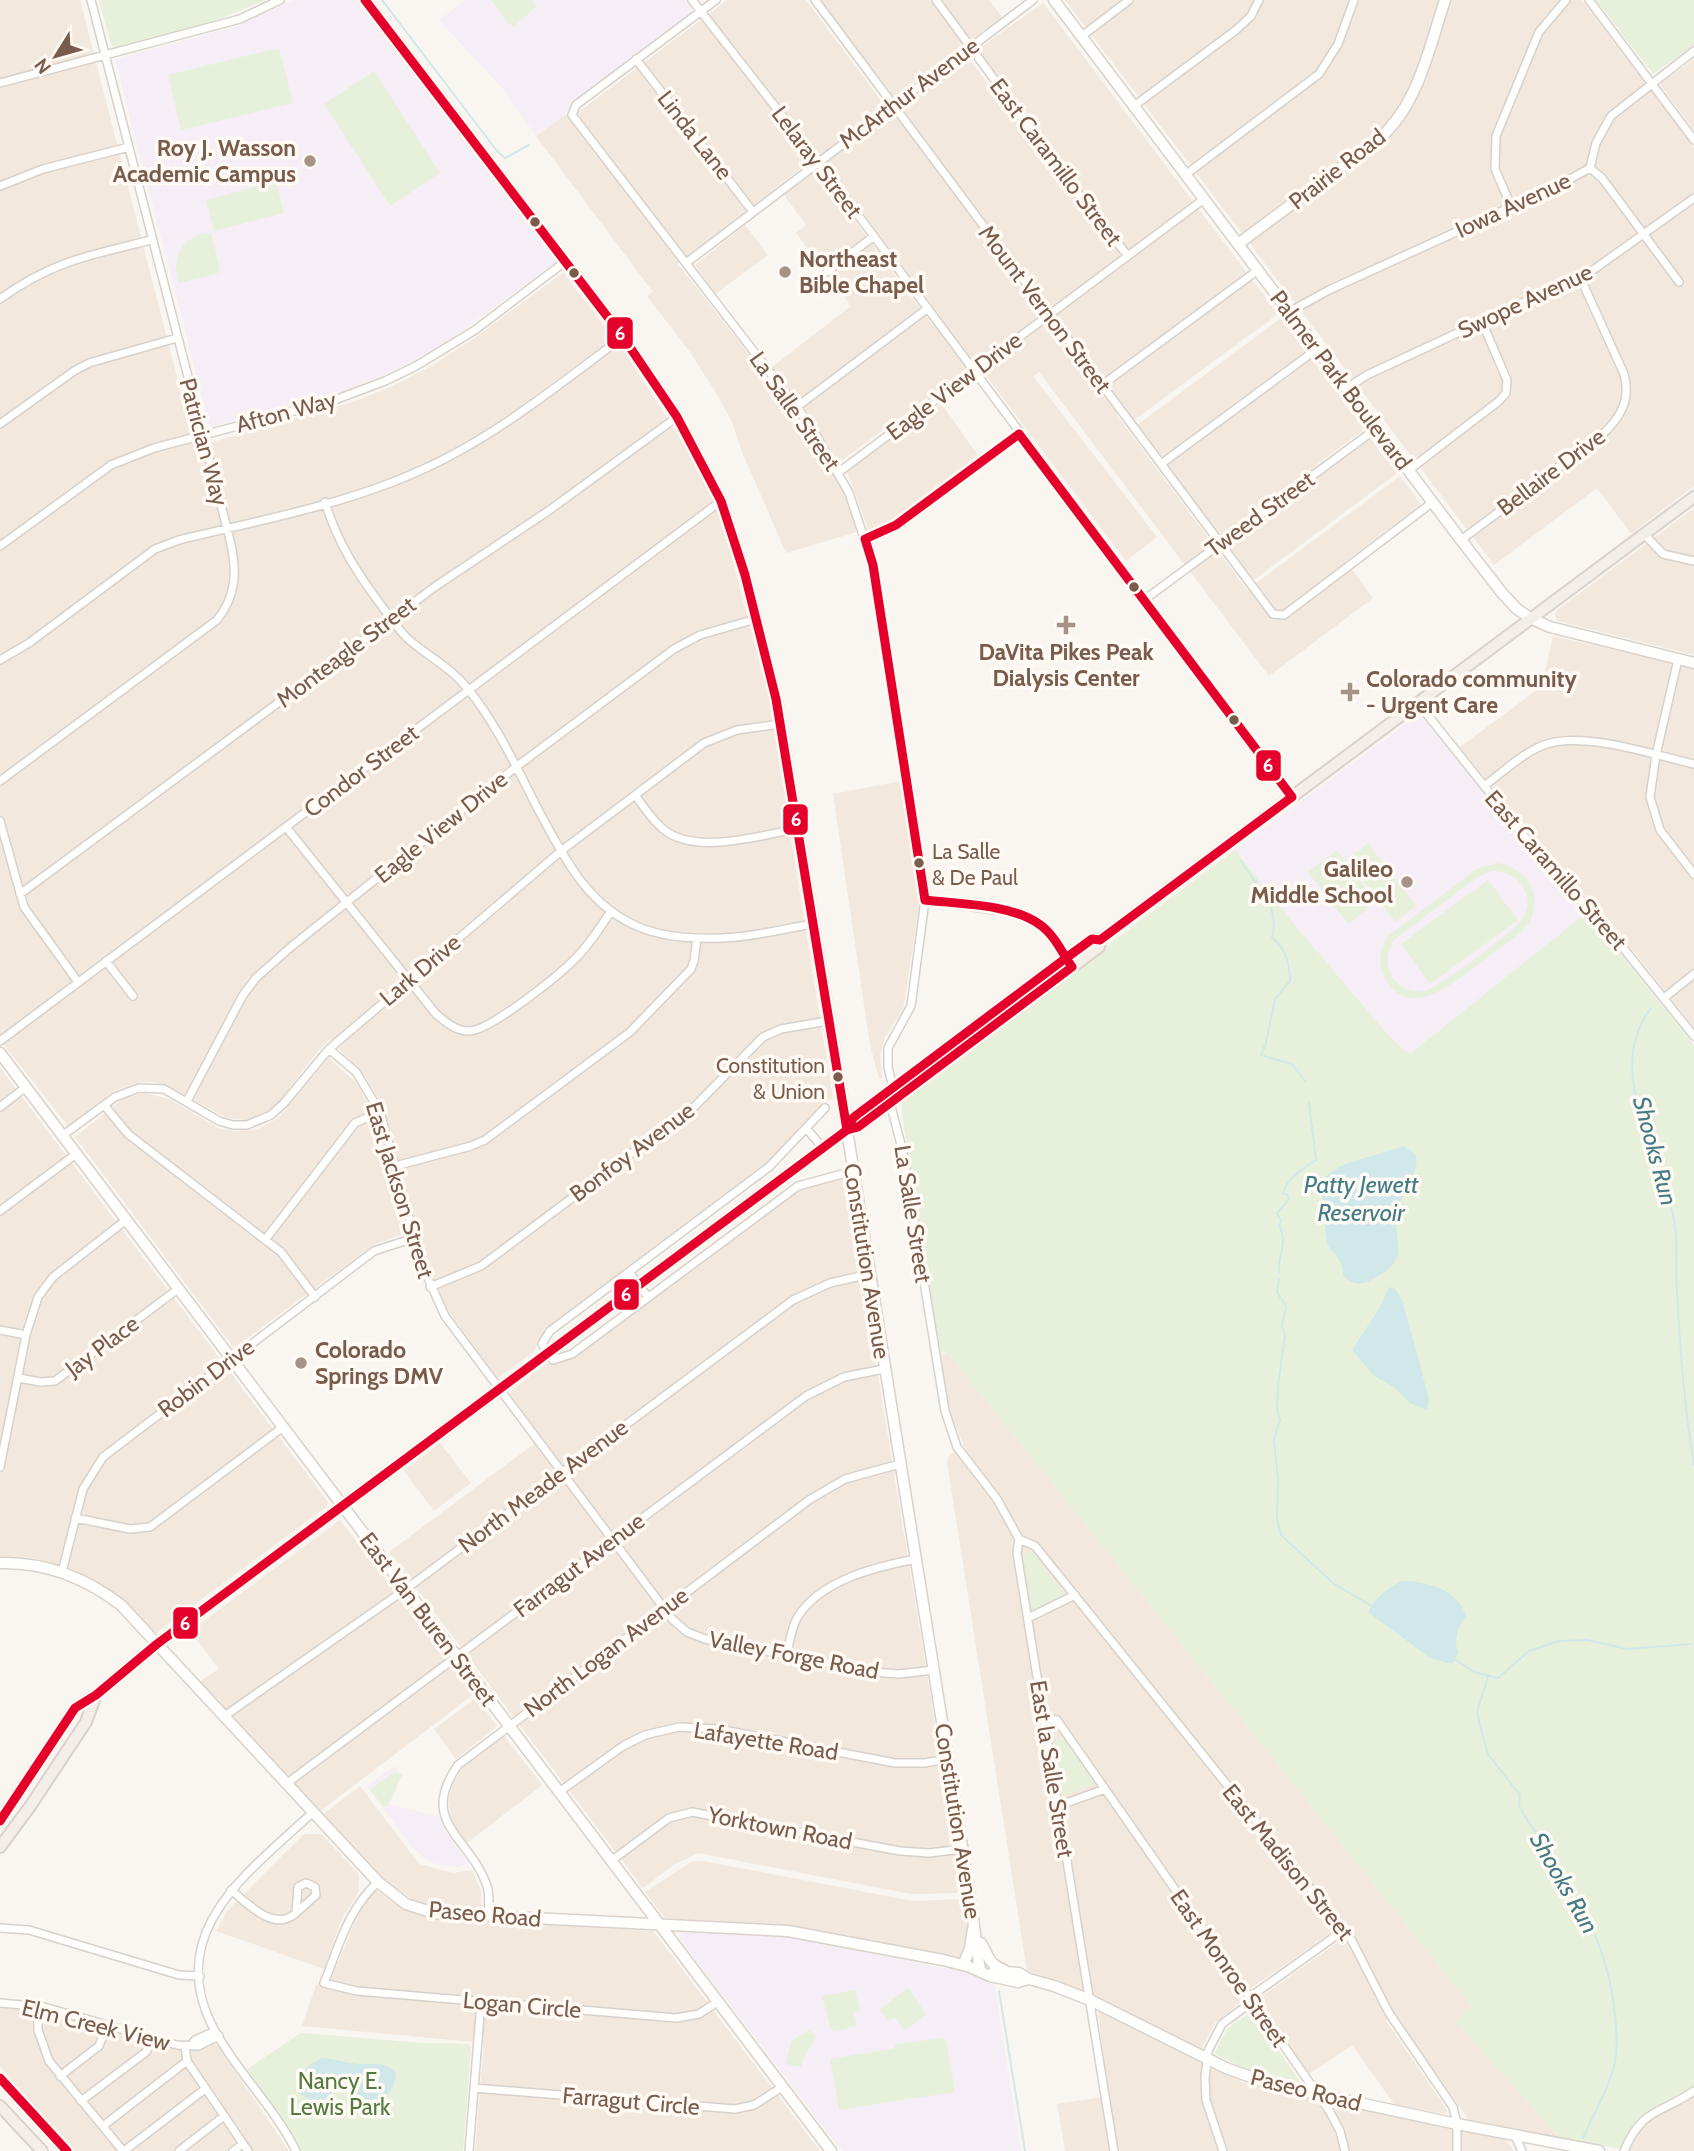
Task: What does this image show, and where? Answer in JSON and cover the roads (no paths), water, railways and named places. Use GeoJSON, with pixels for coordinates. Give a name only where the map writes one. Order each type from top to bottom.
{"type":"FeatureCollection","features":[{"type":"Feature","properties":{"kind":"main road","name":"Constitution Avenue"},"geometry":{"type":"LineString","coordinates":[[365,0],[623,337],[677,417],[721,501],[735,540],[756,619],[780,724],[847,1130]]}},
{"type":"Feature","properties":{"kind":"main road"},"geometry":{"type":"LineString","coordinates":[[0,1821],[75,1708],[96,1695],[157,1644],[823,1147],[847,1130],[858,1127],[890,1103],[1069,963],[1092,939],[1100,940],[1694,496]]}},
{"type":"Feature","properties":{"kind":"main road"},"geometry":{"type":"LineString","coordinates":[[847,1130],[853,1118],[1069,963]]}},
{"type":"Feature","properties":{"kind":"main road"},"geometry":{"type":"LineString","coordinates":[[0,1846],[31,1805],[86,1722],[96,1695]]}},
{"type":"Feature","properties":{"kind":"main road"},"geometry":{"type":"LineString","coordinates":[[0,2078],[67,2151]]}},
{"type":"Feature","properties":{"kind":"main road"},"geometry":{"type":"LineString","coordinates":[[0,2106],[42,2151]]}},
{"type":"Feature","properties":{"kind":"street","name":"Patrician Way"},"geometry":{"type":"LineString","coordinates":[[0,781],[217,620],[229,602],[236,573],[227,528],[91,0]]}},
{"type":"Feature","properties":{"kind":"street"},"geometry":{"type":"LineString","coordinates":[[0,83],[240,19],[280,0]]}},
{"type":"Feature","properties":{"kind":"street","name":"Lelaray Street"},"geometry":{"type":"LineString","coordinates":[[692,0],[818,161],[1292,797]]}},
{"type":"Feature","properties":{"kind":"street"},"geometry":{"type":"LineString","coordinates":[[636,59],[716,0]]}},
{"type":"Feature","properties":{"kind":"street","name":"Mount Vernon Street"},"geometry":{"type":"LineString","coordinates":[[814,0],[1270,611],[1276,615],[1284,615],[1433,502]]}},
{"type":"Feature","properties":{"kind":"street","name":"East Caramillo Street"},"geometry":{"type":"LineString","coordinates":[[936,0],[1085,203],[1128,256]]}},
{"type":"Feature","properties":{"kind":"street","name":"McArthur Avenue"},"geometry":{"type":"LineString","coordinates":[[686,263],[1033,0]]}},
{"type":"Feature","properties":{"kind":"street","name":"Palmer Park Boulevard"},"geometry":{"type":"LineString","coordinates":[[1054,0],[1461,540],[1517,609],[1544,625],[1694,663]]}},
{"type":"Feature","properties":{"kind":"street"},"geometry":{"type":"LineString","coordinates":[[1082,36],[1129,0]]}},
{"type":"Feature","properties":{"kind":"street"},"geometry":{"type":"LineString","coordinates":[[1134,106],[1236,30],[1251,16],[1259,0]]}},
{"type":"Feature","properties":{"kind":"street"},"geometry":{"type":"LineString","coordinates":[[1185,175],[1319,74],[1338,44],[1354,0]]}},
{"type":"Feature","properties":{"kind":"street","name":"Prairie Road"},"geometry":{"type":"LineString","coordinates":[[1238,244],[1377,141],[1393,126],[1416,89],[1445,0]]}},
{"type":"Feature","properties":{"kind":"street"},"geometry":{"type":"LineString","coordinates":[[1511,206],[1495,169],[1496,136],[1539,32],[1566,0]]}},
{"type":"Feature","properties":{"kind":"street"},"geometry":{"type":"LineString","coordinates":[[1589,0],[1694,140]]}},
{"type":"Feature","properties":{"kind":"street","name":"Iowa Avenue"},"geometry":{"type":"LineString","coordinates":[[1289,312],[1329,290],[1559,186],[1590,168],[1596,143],[1611,116],[1694,51]]}},
{"type":"Feature","properties":{"kind":"street","name":"La Salle Street"},"geometry":{"type":"LineString","coordinates":[[636,59],[576,105],[572,111],[573,119],[797,406],[839,472],[849,493],[873,565],[925,900],[911,1006],[888,1048],[888,1067],[893,1088]]}},
{"type":"Feature","properties":{"kind":"street","name":"Linda Lane"},"geometry":{"type":"LineString","coordinates":[[636,59],[753,212]]}},
{"type":"Feature","properties":{"kind":"street"},"geometry":{"type":"LineString","coordinates":[[0,186],[43,169],[129,147]]}},
{"type":"Feature","properties":{"kind":"street"},"geometry":{"type":"LineString","coordinates":[[1590,168],[1602,178],[1679,282]]}},
{"type":"Feature","properties":{"kind":"street","name":"Swope Avenue"},"geometry":{"type":"LineString","coordinates":[[1347,388],[1367,375],[1580,277],[1645,235],[1694,198]]}},
{"type":"Feature","properties":{"kind":"street","name":"Eagle View Drive"},"geometry":{"type":"LineString","coordinates":[[839,472],[1204,199]]}},
{"type":"Feature","properties":{"kind":"street"},"geometry":{"type":"LineString","coordinates":[[827,272],[873,236]]}},
{"type":"Feature","properties":{"kind":"street"},"geometry":{"type":"LineString","coordinates":[[0,299],[35,275],[54,266],[152,240]]}},
{"type":"Feature","properties":{"kind":"street","name":"Afton Way"},"geometry":{"type":"LineString","coordinates":[[0,546],[111,465],[154,448],[332,401],[395,376],[459,341],[565,261]]}},
{"type":"Feature","properties":{"kind":"street"},"geometry":{"type":"LineString","coordinates":[[1102,386],[1258,270]]}},
{"type":"Feature","properties":{"kind":"street","name":"Bellaire Drive"},"geometry":{"type":"LineString","coordinates":[[1461,540],[1603,434],[1622,413],[1627,396],[1624,374],[1580,277]]}},
{"type":"Feature","properties":{"kind":"street"},"geometry":{"type":"LineString","coordinates":[[797,406],[928,309]]}},
{"type":"Feature","properties":{"kind":"street"},"geometry":{"type":"LineString","coordinates":[[1409,470],[1506,393],[1507,380],[1482,322]]}},
{"type":"Feature","properties":{"kind":"street"},"geometry":{"type":"LineString","coordinates":[[0,660],[29,643],[155,549],[179,540],[326,502],[405,477],[460,451],[511,419],[623,337]]}},
{"type":"Feature","properties":{"kind":"street"},"geometry":{"type":"LineString","coordinates":[[0,425],[89,362],[177,338]]}},
{"type":"Feature","properties":{"kind":"street"},"geometry":{"type":"LineString","coordinates":[[1161,464],[1317,349]]}},
{"type":"Feature","properties":{"kind":"street","name":"Monteagle Street"},"geometry":{"type":"LineString","coordinates":[[20,894],[391,618],[551,509],[677,417]]}},
{"type":"Feature","properties":{"kind":"street","name":"Tweed Street"},"geometry":{"type":"LineString","coordinates":[[1144,600],[1377,428]]}},
{"type":"Feature","properties":{"kind":"street"},"geometry":{"type":"LineString","coordinates":[[865,538],[896,525],[1019,434]]}},
{"type":"Feature","properties":{"kind":"street","name":"Condor Street"},"geometry":{"type":"LineString","coordinates":[[0,1041],[721,501]]}},
{"type":"Feature","properties":{"kind":"street"},"geometry":{"type":"LineString","coordinates":[[326,502],[340,544],[350,562],[391,618],[408,638],[453,672],[489,718],[561,851],[590,893],[611,911],[657,933],[697,938],[740,937],[812,924]]}},
{"type":"Feature","properties":{"kind":"street"},"geometry":{"type":"LineString","coordinates":[[1644,534],[1663,554],[1694,562]]}},
{"type":"Feature","properties":{"kind":"street","name":"Eagle View Drive"},"geometry":{"type":"LineString","coordinates":[[187,1101],[248,986],[292,946],[516,767],[685,642],[756,619]]}},
{"type":"Feature","properties":{"kind":"street"},"geometry":{"type":"LineString","coordinates":[[1678,659],[1650,789],[1654,815],[1663,836],[1694,874]]}},
{"type":"Feature","properties":{"kind":"street","name":"East Caramillo Street"},"geometry":{"type":"LineString","coordinates":[[1418,703],[1555,874],[1595,914],[1694,1036]]}},
{"type":"Feature","properties":{"kind":"street","name":"Lark Drive"},"geometry":{"type":"LineString","coordinates":[[62,1136],[128,1091],[151,1087],[164,1089],[223,1122],[240,1125],[260,1122],[284,1103],[329,1049],[561,851],[692,751],[720,735],[780,724]]}},
{"type":"Feature","properties":{"kind":"street"},"geometry":{"type":"LineString","coordinates":[[1484,786],[1535,749],[1552,742],[1581,740],[1694,764]]}},
{"type":"Feature","properties":{"kind":"street"},"geometry":{"type":"LineString","coordinates":[[635,795],[664,830],[691,842],[719,842],[797,829]]}},
{"type":"Feature","properties":{"kind":"street"},"geometry":{"type":"LineString","coordinates":[[0,821],[20,894],[30,917],[78,982]]}},
{"type":"Feature","properties":{"kind":"street"},"geometry":{"type":"LineString","coordinates":[[286,827],[408,979],[448,1024],[469,1031],[479,1030],[497,1020],[566,968],[586,947],[611,911]]}},
{"type":"Feature","properties":{"kind":"street"},"geometry":{"type":"LineString","coordinates":[[925,900],[1021,914],[1041,925],[1069,963]]}},
{"type":"Feature","properties":{"kind":"street"},"geometry":{"type":"LineString","coordinates":[[395,1166],[479,1144],[630,1031],[691,969],[697,938]]}},
{"type":"Feature","properties":{"kind":"street"},"geometry":{"type":"LineString","coordinates":[[106,961],[133,996]]}},
{"type":"Feature","properties":{"kind":"street"},"geometry":{"type":"LineString","coordinates":[[1664,998],[1694,974]]}},
{"type":"Feature","properties":{"kind":"street","name":"Bonfoy Avenue"},"geometry":{"type":"LineString","coordinates":[[430,1287],[481,1266],[684,1114],[763,1037],[781,1029],[828,1021]]}},
{"type":"Feature","properties":{"kind":"street","name":"East Jackson Street"},"geometry":{"type":"LineString","coordinates":[[329,1049],[356,1072],[380,1112],[414,1238],[430,1287],[445,1316],[664,1608]]}},
{"type":"Feature","properties":{"kind":"street","name":"East Van Buren Street"},"geometry":{"type":"LineString","coordinates":[[0,1053],[831,2151]]}},
{"type":"Feature","properties":{"kind":"street"},"geometry":{"type":"LineString","coordinates":[[0,1107],[26,1087]]}},
{"type":"Feature","properties":{"kind":"street","name":"La Salle Street"},"geometry":{"type":"LineString","coordinates":[[890,1103],[903,1152],[931,1327]]}},
{"type":"Feature","properties":{"kind":"street"},"geometry":{"type":"LineString","coordinates":[[104,1105],[128,1134],[281,1252],[315,1297]]}},
{"type":"Feature","properties":{"kind":"street"},"geometry":{"type":"LineString","coordinates":[[825,1108],[769,1167],[546,1335],[542,1344],[546,1353],[552,1360],[566,1357],[798,1186],[853,1171]]}},
{"type":"Feature","properties":{"kind":"street"},"geometry":{"type":"LineString","coordinates":[[265,1240],[355,1123],[380,1112]]}},
{"type":"Feature","properties":{"kind":"street"},"geometry":{"type":"LineString","coordinates":[[806,1128],[823,1147]]}},
{"type":"Feature","properties":{"kind":"street","name":"Constitution Avenue"},"geometry":{"type":"LineString","coordinates":[[847,1130],[963,1849],[979,1970]]}},
{"type":"Feature","properties":{"kind":"street"},"geometry":{"type":"LineString","coordinates":[[0,1211],[76,1154]]}},
{"type":"Feature","properties":{"kind":"street"},"geometry":{"type":"LineString","coordinates":[[0,1467],[26,1335],[38,1297],[44,1286],[62,1269],[126,1220]]}},
{"type":"Feature","properties":{"kind":"street","name":"Robin Drive"},"geometry":{"type":"LineString","coordinates":[[62,1572],[83,1489],[89,1475],[103,1457],[374,1251],[414,1238]]}},
{"type":"Feature","properties":{"kind":"street"},"geometry":{"type":"LineString","coordinates":[[629,1272],[648,1297]]}},
{"type":"Feature","properties":{"kind":"street","name":"North Meade Avenue"},"geometry":{"type":"LineString","coordinates":[[223,1717],[406,1589],[793,1300],[830,1283],[870,1274]]}},
{"type":"Feature","properties":{"kind":"street","name":"Jay Place"},"geometry":{"type":"LineString","coordinates":[[19,1378],[47,1383],[55,1381],[178,1289]]}},
{"type":"Feature","properties":{"kind":"street","name":"East Madison Street"},"geometry":{"type":"LineString","coordinates":[[931,1327],[947,1423],[957,1447],[997,1499],[1019,1539],[1035,1546],[1344,1930],[1389,2013],[1453,2107],[1457,2124],[1457,2151]]}},
{"type":"Feature","properties":{"kind":"street"},"geometry":{"type":"LineString","coordinates":[[0,1330],[26,1335]]}},
{"type":"Feature","properties":{"kind":"street","name":"Farragut Avenue"},"geometry":{"type":"LineString","coordinates":[[286,1784],[806,1396],[833,1381],[884,1369]]}},
{"type":"Feature","properties":{"kind":"street"},"geometry":{"type":"LineString","coordinates":[[75,1518],[130,1529],[150,1527],[283,1427]]}},
{"type":"Feature","properties":{"kind":"street","name":"North Logan Avenue"},"geometry":{"type":"LineString","coordinates":[[488,1916],[486,1883],[448,1826],[444,1813],[444,1794],[458,1765],[820,1492],[859,1474],[900,1464]]}},
{"type":"Feature","properties":{"kind":"street","name":"East la Salle Street"},"geometry":{"type":"LineString","coordinates":[[1019,1539],[1017,1553],[1090,2000]]}},
{"type":"Feature","properties":{"kind":"street"},"geometry":{"type":"LineString","coordinates":[[787,1655],[796,1620],[820,1595],[870,1570],[916,1559]]}},
{"type":"Feature","properties":{"kind":"street","name":"Paseo Road"},"geometry":{"type":"LineString","coordinates":[[0,1563],[36,1566],[62,1572],[87,1583],[121,1605],[378,1882],[398,1899],[415,1908],[434,1913],[788,1931],[963,1965],[990,1976],[1018,1982],[1029,1979]]}},
{"type":"Feature","properties":{"kind":"street"},"geometry":{"type":"LineString","coordinates":[[1028,1618],[1075,1595]]}},
{"type":"Feature","properties":{"kind":"street","name":"Valley Forge Road"},"geometry":{"type":"LineString","coordinates":[[664,1608],[679,1625],[696,1636],[885,1674],[934,1670]]}},
{"type":"Feature","properties":{"kind":"street","name":"East Monroe Street"},"geometry":{"type":"LineString","coordinates":[[1044,1718],[1057,1720],[1251,1999],[1335,2121],[1345,2151]]}},
{"type":"Feature","properties":{"kind":"street","name":"Lafayette Road"},"geometry":{"type":"LineString","coordinates":[[559,1793],[623,1746],[645,1735],[679,1727],[719,1729],[895,1763],[915,1764],[948,1759]]}},
{"type":"Feature","properties":{"kind":"street"},"geometry":{"type":"LineString","coordinates":[[1058,1806],[1105,1789]]}},
{"type":"Feature","properties":{"kind":"street","name":"Yorktown Road"},"geometry":{"type":"LineString","coordinates":[[611,1860],[669,1818],[692,1812],[900,1851],[929,1853],[963,1849]]}},
{"type":"Feature","properties":{"kind":"street"},"geometry":{"type":"LineString","coordinates":[[296,2151],[217,2034],[202,2000],[201,1954],[209,1923],[222,1900],[313,1813]]}},
{"type":"Feature","properties":{"kind":"street","name":"Logan Circle"},"geometry":{"type":"LineString","coordinates":[[378,1882],[364,1895],[353,1912],[324,1983],[357,1991],[676,2018],[699,2014],[717,2002]]}},
{"type":"Feature","properties":{"kind":"street"},"geometry":{"type":"LineString","coordinates":[[231,1890],[264,1916],[286,1918],[296,1913]]}},
{"type":"Feature","properties":{"kind":"street"},"geometry":{"type":"LineString","coordinates":[[963,1965],[970,1950],[974,1922]]}},
{"type":"Feature","properties":{"kind":"street"},"geometry":{"type":"LineString","coordinates":[[0,1928],[29,1930],[179,1975],[200,1976]]}},
{"type":"Feature","properties":{"kind":"street"},"geometry":{"type":"LineString","coordinates":[[1223,2151],[1206,2100],[1205,2078],[1209,2048],[1222,2024],[1251,1999],[1344,1930]]}},
{"type":"Feature","properties":{"kind":"street"},"geometry":{"type":"LineString","coordinates":[[976,1937],[992,1964],[1013,1972]]}},
{"type":"Feature","properties":{"kind":"street","name":"Paseo Road"},"geometry":{"type":"LineString","coordinates":[[979,1970],[1013,1972],[1090,2000],[1259,2081],[1515,2136],[1599,2151]]}},
{"type":"Feature","properties":{"kind":"street"},"geometry":{"type":"LineString","coordinates":[[1090,2000],[1114,2151]]}},
{"type":"Feature","properties":{"kind":"street"},"geometry":{"type":"LineString","coordinates":[[468,2151],[481,2002]]}},
{"type":"Feature","properties":{"kind":"street","name":"Elm Creek View"},"geometry":{"type":"LineString","coordinates":[[0,2003],[38,2006],[153,2039],[189,2045],[205,2044],[217,2034]]}},
{"type":"Feature","properties":{"kind":"street"},"geometry":{"type":"LineString","coordinates":[[38,2006],[41,2042],[49,2061],[124,2151],[205,2089]]}},
{"type":"Feature","properties":{"kind":"street"},"geometry":{"type":"LineString","coordinates":[[60,2076],[99,2046],[107,2025]]}},
{"type":"Feature","properties":{"kind":"street"},"geometry":{"type":"LineString","coordinates":[[81,2101],[146,2052],[153,2039]]}},
{"type":"Feature","properties":{"kind":"street"},"geometry":{"type":"LineString","coordinates":[[189,2045],[187,2061],[245,2147],[233,2151]]}},
{"type":"Feature","properties":{"kind":"street"},"geometry":{"type":"LineString","coordinates":[[103,2126],[187,2061]]}},
{"type":"Feature","properties":{"kind":"street","name":"Farragut Circle"},"geometry":{"type":"LineString","coordinates":[[474,2088],[735,2109],[763,2101],[782,2087]]}},
{"type":"Feature","properties":{"kind":"street"},"geometry":{"type":"LineString","coordinates":[[1624,2151],[1640,2122],[1694,2091]]}},
{"type":"Feature","properties":{"kind":"street"},"geometry":{"type":"LineString","coordinates":[[179,2151],[224,2116]]}},
{"type":"Feature","properties":{"kind":"street"},"geometry":{"type":"LineString","coordinates":[[1515,2136],[1522,2151]]}},
{"type":"Feature","properties":{"kind":"water","name":"Patty Jewett Reservoir"},"geometry":{"type":"Polygon","coordinates":[[[1404,1146],[1414,1153],[1416,1163],[1397,1214],[1397,1258],[1385,1272],[1373,1279],[1361,1284],[1354,1283],[1343,1276],[1341,1264],[1327,1242],[1322,1184],[1329,1174],[1345,1164],[1404,1146]]]}},
{"type":"Feature","properties":{"kind":"water"},"geometry":{"type":"Polygon","coordinates":[[[1389,1287],[1395,1289],[1403,1302],[1429,1399],[1427,1410],[1410,1403],[1395,1388],[1374,1376],[1352,1350],[1379,1309],[1389,1287]]]}},
{"type":"Feature","properties":{"kind":"water"},"geometry":{"type":"Polygon","coordinates":[[[1402,1581],[1432,1585],[1449,1594],[1462,1607],[1466,1616],[1458,1629],[1458,1653],[1452,1664],[1430,1658],[1368,1612],[1382,1594],[1402,1581]]]}},
{"type":"Feature","properties":{"kind":"water"},"geometry":{"type":"Polygon","coordinates":[[[323,2058],[387,2067],[396,2073],[393,2085],[381,2100],[370,2103],[338,2088],[326,2098],[320,2111],[317,2111],[308,2099],[300,2094],[298,2088],[300,2076],[307,2067],[323,2058]]]}},
{"type":"Feature","properties":{"kind":"waterway","name":"Shooks Run"},"geometry":{"type":"LineString","coordinates":[[382,0],[497,151],[505,158],[529,145]]}},
{"type":"Feature","properties":{"kind":"waterway","name":"Shooks Run"},"geometry":{"type":"LineString","coordinates":[[1241,861],[1270,906],[1274,926],[1272,937],[1284,952],[1290,974],[1290,981],[1275,999],[1261,1055],[1292,1064],[1305,1081]]}},
{"type":"Feature","properties":{"kind":"waterway","name":"Shooks Run"},"geometry":{"type":"LineString","coordinates":[[1651,1008],[1637,1036],[1632,1068],[1638,1108],[1665,1187],[1675,1227],[1681,1356],[1694,1465]]}},
{"type":"Feature","properties":{"kind":"waterway","name":"Shooks Run"},"geometry":{"type":"LineString","coordinates":[[1279,1272],[1283,1237],[1277,1213],[1289,1199],[1288,1195],[1283,1193],[1292,1178],[1316,1160],[1309,1103]]}},
{"type":"Feature","properties":{"kind":"waterway","name":"Shooks Run"},"geometry":{"type":"LineString","coordinates":[[1279,1279],[1277,1292],[1286,1306],[1278,1386],[1277,1410],[1280,1420],[1274,1439],[1278,1480],[1277,1519],[1281,1535],[1334,1584],[1372,1606]]}},
{"type":"Feature","properties":{"kind":"waterway","name":"Shooks Run"},"geometry":{"type":"LineString","coordinates":[[1454,1659],[1474,1672],[1498,1678],[1529,1651],[1559,1641],[1587,1640],[1627,1649],[1692,1644]]}},
{"type":"Feature","properties":{"kind":"waterway","name":"Shooks Run"},"geometry":{"type":"LineString","coordinates":[[1488,1677],[1477,1712],[1488,1754],[1520,1795],[1519,1806],[1556,1862],[1583,1910],[1595,1934],[1611,1987],[1616,2030],[1615,2064],[1583,2138]]}},
{"type":"Feature","properties":{"kind":"waterway"},"geometry":{"type":"LineString","coordinates":[[999,1991],[1025,2151]]}},
{"type":"Feature","properties":{"kind":"place","name":"Roy J. Wasson Academic Campus"},"geometry":{"type":"Point","coordinates":[310,161]}},
{"type":"Feature","properties":{"kind":"place","name":"Northeast Bible Chapel"},"geometry":{"type":"Point","coordinates":[785,272]}},
{"type":"Feature","properties":{"kind":"place","name":"DaVita Pikes Peak Dialysis Center"},"geometry":{"type":"Point","coordinates":[1066,625]}},
{"type":"Feature","properties":{"kind":"place","name":"Colorado community - Urgent Care"},"geometry":{"type":"Point","coordinates":[1350,692]}},
{"type":"Feature","properties":{"kind":"place","name":"La Salle & De Paul"},"geometry":{"type":"Point","coordinates":[919,863]}},
{"type":"Feature","properties":{"kind":"place","name":"Galileo Middle School"},"geometry":{"type":"Point","coordinates":[1407,882]}},
{"type":"Feature","properties":{"kind":"place","name":"Constitution & Union"},"geometry":{"type":"Point","coordinates":[838,1077]}},
{"type":"Feature","properties":{"kind":"place","name":"Colorado Springs DMV"},"geometry":{"type":"Point","coordinates":[301,1363]}},
{"type":"Feature","properties":{"kind":"park label","name":"Nancy E. Lewis Park"},"geometry":{"type":"Point","coordinates":[340,2094]}}]}
